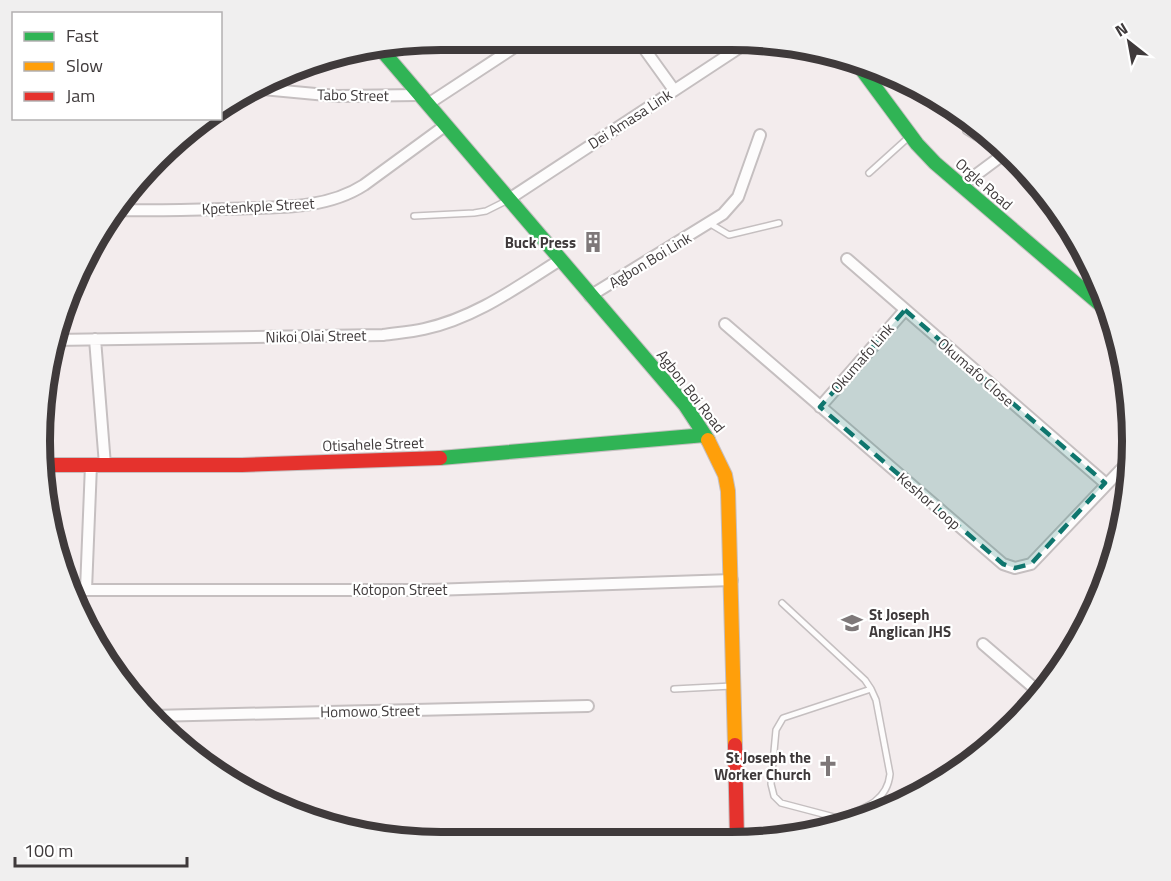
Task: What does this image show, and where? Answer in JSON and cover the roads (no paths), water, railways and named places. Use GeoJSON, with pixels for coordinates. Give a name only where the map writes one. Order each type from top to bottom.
{"type":"FeatureCollection","features":[{"type":"Feature","properties":{"kind":"street"},"geometry":{"type":"LineString","coordinates":[[427,103],[510,50]]}},
{"type":"Feature","properties":{"kind":"street"},"geometry":{"type":"LineString","coordinates":[[645,50],[674,90]]}},
{"type":"Feature","properties":{"kind":"street","name":"Dei Amasa Link"},"geometry":{"type":"LineString","coordinates":[[509,199],[736,50]]}},
{"type":"Feature","properties":{"kind":"street","name":"Agbon Boi Road"},"geometry":{"type":"LineString","coordinates":[[385,54],[685,405],[719,459],[728,491],[737,832]]}},
{"type":"Feature","properties":{"kind":"street","name":"Orgle Road"},"geometry":{"type":"LineString","coordinates":[[864,73],[910,135],[935,163],[1096,301]]}},
{"type":"Feature","properties":{"kind":"street","name":"Tabo Street"},"geometry":{"type":"LineString","coordinates":[[269,90],[427,103]]}},
{"type":"Feature","properties":{"kind":"street","name":"Kpetenkple Street"},"geometry":{"type":"LineString","coordinates":[[124,210],[281,207],[333,200],[351,194],[446,125]]}},
{"type":"Feature","properties":{"kind":"street","name":"Agbon Boi Link"},"geometry":{"type":"LineString","coordinates":[[590,296],[723,214],[738,197],[760,135]]}},
{"type":"Feature","properties":{"kind":"street"},"geometry":{"type":"LineString","coordinates":[[961,186],[999,157]]}},
{"type":"Feature","properties":{"kind":"street","name":"Okumafo Close"},"geometry":{"type":"LineString","coordinates":[[847,259],[1105,483]]}},
{"type":"Feature","properties":{"kind":"street","name":"Nikoi Olai Street"},"geometry":{"type":"LineString","coordinates":[[63,340],[383,335],[424,329],[470,314],[494,302],[560,260]]}},
{"type":"Feature","properties":{"kind":"street","name":"Okumafo Link"},"geometry":{"type":"LineString","coordinates":[[820,407],[905,310]]}},
{"type":"Feature","properties":{"kind":"street","name":"Keshor Loop"},"geometry":{"type":"LineString","coordinates":[[725,324],[1003,564],[1015,568],[1031,564],[1121,469]]}},
{"type":"Feature","properties":{"kind":"street"},"geometry":{"type":"LineString","coordinates":[[95,339],[105,465]]}},
{"type":"Feature","properties":{"kind":"street","name":"Otisahele Street"},"geometry":{"type":"LineString","coordinates":[[50,465],[242,465],[426,459],[705,435]]}},
{"type":"Feature","properties":{"kind":"street"},"geometry":{"type":"LineString","coordinates":[[86,590],[91,465]]}},
{"type":"Feature","properties":{"kind":"street","name":"Kotopon Street"},"geometry":{"type":"LineString","coordinates":[[79,590],[431,590],[732,580]]}},
{"type":"Feature","properties":{"kind":"street"},"geometry":{"type":"LineString","coordinates":[[982,644],[1033,688]]}},
{"type":"Feature","properties":{"kind":"street","name":"Homowo Street"},"geometry":{"type":"LineString","coordinates":[[163,716],[588,706]]}},
{"type":"Feature","properties":{"kind":"lane"},"geometry":{"type":"LineString","coordinates":[[966,132],[980,140]]}},
{"type":"Feature","properties":{"kind":"lane"},"geometry":{"type":"LineString","coordinates":[[869,173],[910,135]]}},
{"type":"Feature","properties":{"kind":"lane"},"geometry":{"type":"LineString","coordinates":[[414,216],[480,212],[509,199]]}},
{"type":"Feature","properties":{"kind":"lane"},"geometry":{"type":"LineString","coordinates":[[709,223],[729,235],[779,223]]}},
{"type":"Feature","properties":{"kind":"lane"},"geometry":{"type":"LineString","coordinates":[[782,603],[865,680],[871,689],[876,700],[888,764],[889,783],[875,804]]}},
{"type":"Feature","properties":{"kind":"lane"},"geometry":{"type":"LineString","coordinates":[[674,689],[734,686]]}},
{"type":"Feature","properties":{"kind":"lane"},"geometry":{"type":"LineString","coordinates":[[830,818],[780,803],[774,796],[771,784],[776,730],[783,718],[871,689]]}},
{"type":"Feature","properties":{"kind":"place","name":"Buck Press"},"geometry":{"type":"Point","coordinates":[593,242]}},
{"type":"Feature","properties":{"kind":"place","name":"St Joseph Anglican JHS"},"geometry":{"type":"Point","coordinates":[852,623]}},
{"type":"Feature","properties":{"kind":"place","name":"St Joseph the Worker Church"},"geometry":{"type":"Point","coordinates":[828,766]}}]}
